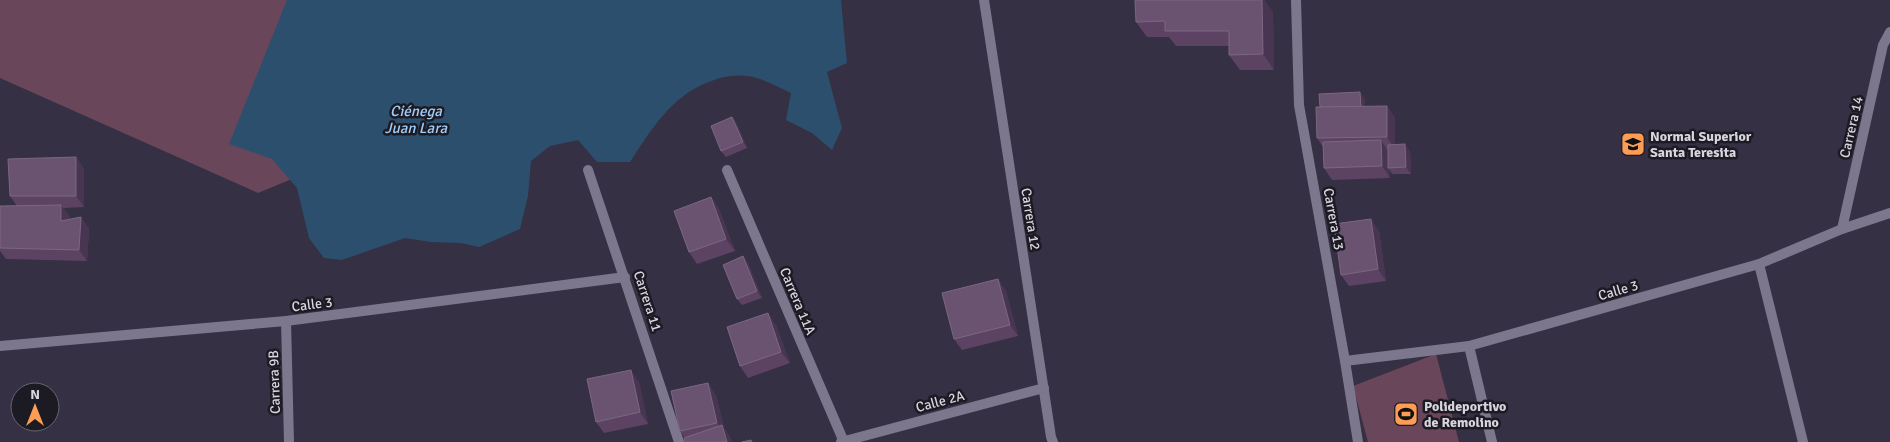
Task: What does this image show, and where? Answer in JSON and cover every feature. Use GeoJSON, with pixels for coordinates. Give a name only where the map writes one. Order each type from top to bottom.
{"type":"FeatureCollection","features":[{"type":"Feature","properties":{"kind":"street","name":"Carrera 12"},"geometry":{"type":"LineString","coordinates":[[984,0],[1053,442]]}},
{"type":"Feature","properties":{"kind":"street","name":"Carrera 13"},"geometry":{"type":"LineString","coordinates":[[1296,0],[1299,105],[1358,442]]}},
{"type":"Feature","properties":{"kind":"street","name":"Carrera 14"},"geometry":{"type":"LineString","coordinates":[[1842,229],[1883,45],[1890,32]]}},
{"type":"Feature","properties":{"kind":"street","name":"Carrera 11"},"geometry":{"type":"LineString","coordinates":[[588,170],[679,442]]}},
{"type":"Feature","properties":{"kind":"street","name":"Carrera 11A"},"geometry":{"type":"LineString","coordinates":[[728,170],[843,442]]}},
{"type":"Feature","properties":{"kind":"street","name":"Calle 3"},"geometry":{"type":"LineString","coordinates":[[1345,361],[1469,346],[1759,264],[1842,229],[1890,213]]}},
{"type":"Feature","properties":{"kind":"street"},"geometry":{"type":"LineString","coordinates":[[1759,264],[1803,442]]}},
{"type":"Feature","properties":{"kind":"street","name":"Calle 3"},"geometry":{"type":"LineString","coordinates":[[0,346],[286,321],[625,277]]}},
{"type":"Feature","properties":{"kind":"street","name":"Carrera 9B"},"geometry":{"type":"LineString","coordinates":[[286,321],[289,442]]}},
{"type":"Feature","properties":{"kind":"street"},"geometry":{"type":"LineString","coordinates":[[1469,346],[1492,442]]}},
{"type":"Feature","properties":{"kind":"street","name":"Calle 2A"},"geometry":{"type":"LineString","coordinates":[[843,442],[1044,388]]}},
{"type":"Feature","properties":{"kind":"shaded area"},"geometry":{"type":"Polygon","coordinates":[[[0,0],[724,0],[258,193],[0,78],[0,0]]]}},
{"type":"Feature","properties":{"kind":"shaded area","name":"Polideportivo de Remolino"},"geometry":{"type":"Polygon","coordinates":[[[1436,354],[1459,442],[1368,442],[1353,386],[1436,354]]]}},
{"type":"Feature","properties":{"kind":"water","name":"Ciénega Juan Lara"},"geometry":{"type":"Polygon","coordinates":[[[287,0],[841,0],[847,63],[827,72],[842,128],[832,150],[812,133],[786,120],[791,93],[753,77],[737,75],[721,78],[693,89],[672,106],[662,116],[630,162],[597,162],[578,140],[550,146],[531,161],[528,196],[520,229],[479,247],[461,243],[431,242],[405,238],[342,260],[324,258],[309,238],[297,188],[272,159],[229,144],[287,0]]]}},
{"type":"Feature","properties":{"kind":"building"},"geometry":{"type":"Polygon","coordinates":[[[1135,0],[1262,0],[1263,54],[1229,55],[1229,31],[1165,31],[1165,21],[1136,22],[1135,0]]]}},
{"type":"Feature","properties":{"kind":"building"},"geometry":{"type":"Polygon","coordinates":[[[1360,92],[1361,107],[1320,107],[1319,94],[1360,92]]]}},
{"type":"Feature","properties":{"kind":"building"},"geometry":{"type":"Polygon","coordinates":[[[1387,106],[1387,137],[1317,138],[1316,107],[1387,106]]]}},
{"type":"Feature","properties":{"kind":"building"},"geometry":{"type":"Polygon","coordinates":[[[732,117],[743,142],[721,151],[711,126],[732,117]]]}},
{"type":"Feature","properties":{"kind":"building"},"geometry":{"type":"Polygon","coordinates":[[[1381,140],[1382,166],[1324,168],[1323,142],[1381,140]]]}},
{"type":"Feature","properties":{"kind":"building"},"geometry":{"type":"Polygon","coordinates":[[[1405,144],[1406,167],[1388,168],[1388,145],[1405,144]]]}},
{"type":"Feature","properties":{"kind":"building"},"geometry":{"type":"Polygon","coordinates":[[[76,157],[76,196],[10,196],[8,159],[76,157]]]}},
{"type":"Feature","properties":{"kind":"building"},"geometry":{"type":"Polygon","coordinates":[[[711,197],[726,239],[689,252],[674,211],[711,197]]]}},
{"type":"Feature","properties":{"kind":"building"},"geometry":{"type":"Polygon","coordinates":[[[61,205],[61,221],[81,217],[79,250],[0,248],[0,206],[61,205]]]}},
{"type":"Feature","properties":{"kind":"building"},"geometry":{"type":"Polygon","coordinates":[[[1371,219],[1378,269],[1341,275],[1334,224],[1371,219]]]}},
{"type":"Feature","properties":{"kind":"building"},"geometry":{"type":"Polygon","coordinates":[[[743,256],[757,291],[737,299],[723,265],[743,256]]]}},
{"type":"Feature","properties":{"kind":"building"},"geometry":{"type":"Polygon","coordinates":[[[998,279],[1010,325],[954,339],[942,293],[998,279]]]}},
{"type":"Feature","properties":{"kind":"building"},"geometry":{"type":"Polygon","coordinates":[[[768,313],[781,352],[740,366],[727,327],[768,313]]]}},
{"type":"Feature","properties":{"kind":"building"},"geometry":{"type":"Polygon","coordinates":[[[631,370],[640,412],[596,422],[587,379],[631,370]]]}},
{"type":"Feature","properties":{"kind":"building"},"geometry":{"type":"Polygon","coordinates":[[[708,383],[717,423],[680,431],[671,391],[708,383]]]}},
{"type":"Feature","properties":{"kind":"building"},"geometry":{"type":"Polygon","coordinates":[[[722,425],[727,442],[685,442],[684,438],[722,425]]]}},
{"type":"Feature","properties":{"kind":"place","name":"Normal Superior Santa Teresita"},"geometry":{"type":"Point","coordinates":[1633,144]}},
{"type":"Feature","properties":{"kind":"place","name":"Polideportivo de Remolino"},"geometry":{"type":"Point","coordinates":[1406,414]}}]}
